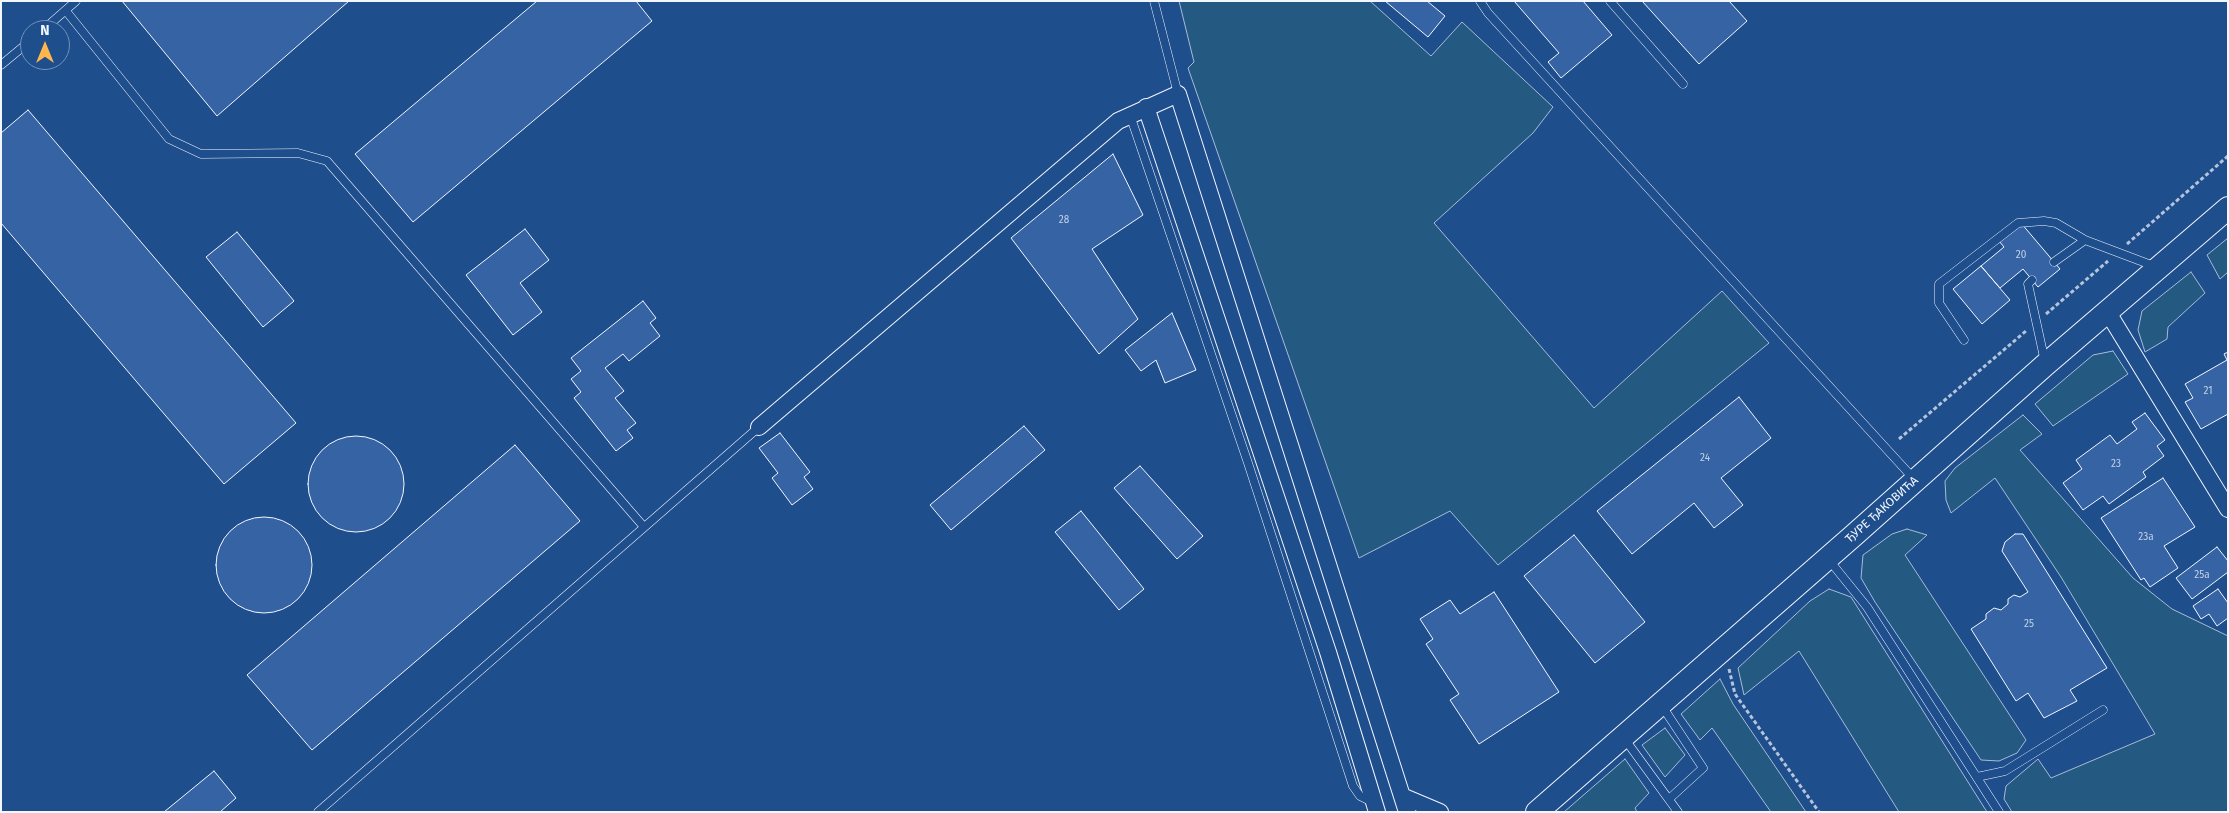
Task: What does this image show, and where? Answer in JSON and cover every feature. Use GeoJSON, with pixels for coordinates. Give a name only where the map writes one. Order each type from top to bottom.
{"type":"FeatureCollection","features":[{"type":"Feature","properties":{"kind":"street"},"geometry":{"type":"LineString","coordinates":[[759,427],[1118,121],[1178,94],[1408,812]]}},
{"type":"Feature","properties":{"kind":"street"},"geometry":{"type":"LineString","coordinates":[[1146,107],[1328,652],[1375,808]]}},
{"type":"Feature","properties":{"kind":"street","name":"ЂУРЕ ЂАКОВИЋА"},"geometry":{"type":"LineString","coordinates":[[1537,812],[1828,558],[2045,365],[2228,208]]}},
{"type":"Feature","properties":{"kind":"street"},"geometry":{"type":"LineString","coordinates":[[2107,311],[2228,509]]}},
{"type":"Feature","properties":{"kind":"street"},"geometry":{"type":"LineString","coordinates":[[1402,796],[1440,812]]}},
{"type":"Feature","properties":{"kind":"lane"},"geometry":{"type":"LineString","coordinates":[[55,20],[76,1]]}},
{"type":"Feature","properties":{"kind":"lane"},"geometry":{"type":"LineString","coordinates":[[1154,1],[1178,94]]}},
{"type":"Feature","properties":{"kind":"lane"},"geometry":{"type":"LineString","coordinates":[[1480,1],[1495,20],[1916,480]]}},
{"type":"Feature","properties":{"kind":"lane"},"geometry":{"type":"LineString","coordinates":[[1610,1],[1683,84]]}},
{"type":"Feature","properties":{"kind":"lane"},"geometry":{"type":"LineString","coordinates":[[66,11],[169,139],[200,154],[298,152],[327,161],[644,527]]}},
{"type":"Feature","properties":{"kind":"lane"},"geometry":{"type":"LineString","coordinates":[[1,65],[20,49]]}},
{"type":"Feature","properties":{"kind":"lane"},"geometry":{"type":"LineString","coordinates":[[1130,115],[1248,463],[1353,786],[1360,796],[1375,808]]}},
{"type":"Feature","properties":{"kind":"lane"},"geometry":{"type":"LineString","coordinates":[[1964,340],[1939,303],[1938,291],[1941,281],[2019,222],[2050,222],[2063,226],[2086,240],[2159,268]]}},
{"type":"Feature","properties":{"kind":"lane"},"geometry":{"type":"LineString","coordinates":[[2054,262],[2086,240]]}},
{"type":"Feature","properties":{"kind":"lane"},"geometry":{"type":"LineString","coordinates":[[2032,280],[2028,284],[2045,365]]}},
{"type":"Feature","properties":{"kind":"lane"},"geometry":{"type":"LineString","coordinates":[[318,812],[759,427]]}},
{"type":"Feature","properties":{"kind":"lane"},"geometry":{"type":"LineString","coordinates":[[1828,558],[1867,607],[1999,812]]}},
{"type":"Feature","properties":{"kind":"lane"},"geometry":{"type":"LineString","coordinates":[[1661,704],[1703,768],[1669,799]]}},
{"type":"Feature","properties":{"kind":"lane"},"geometry":{"type":"LineString","coordinates":[[1977,777],[2006,771],[2103,710]]}},
{"type":"Feature","properties":{"kind":"lane"},"geometry":{"type":"LineString","coordinates":[[1623,737],[1678,812]]}},
{"type":"Feature","properties":{"kind":"path"},"geometry":{"type":"LineString","coordinates":[[1899,439],[2228,156]]}},
{"type":"Feature","properties":{"kind":"path"},"geometry":{"type":"LineString","coordinates":[[1724,649],[1735,694],[1819,812]]}},
{"type":"Feature","properties":{"kind":"shaded area"},"geometry":{"type":"Polygon","coordinates":[[[1179,1],[1370,1],[1431,56],[1462,22],[1553,107],[1533,133],[1434,223],[1594,408],[1722,291],[1769,343],[1498,565],[1450,511],[1359,558],[1188,68],[1194,62],[1179,1]]]}},
{"type":"Feature","properties":{"kind":"shaded area"},"geometry":{"type":"Polygon","coordinates":[[[2228,238],[2228,272],[2220,279],[2207,255],[2228,238]]]}},
{"type":"Feature","properties":{"kind":"shaded area"},"geometry":{"type":"Polygon","coordinates":[[[2191,272],[2205,293],[2168,327],[2167,339],[2145,352],[2138,330],[2142,311],[2191,272]]]}},
{"type":"Feature","properties":{"kind":"shaded area"},"geometry":{"type":"Polygon","coordinates":[[[2113,351],[2128,374],[2053,426],[2035,404],[2093,355],[2113,351]]]}},
{"type":"Feature","properties":{"kind":"shaded area"},"geometry":{"type":"Polygon","coordinates":[[[2023,415],[2042,434],[2020,450],[2133,578],[2172,609],[2228,636],[2228,812],[2012,812],[2004,799],[2006,786],[2038,759],[2051,778],[2155,734],[2061,577],[1995,478],[1951,513],[1946,500],[1945,481],[1955,468],[2023,415]]]}},
{"type":"Feature","properties":{"kind":"shaded area"},"geometry":{"type":"Polygon","coordinates":[[[1907,529],[1927,535],[1905,555],[2026,740],[2017,753],[1999,761],[1981,760],[1875,602],[1861,578],[1863,555],[1892,534],[1907,529]]]}},
{"type":"Feature","properties":{"kind":"shaded area"},"geometry":{"type":"Polygon","coordinates":[[[1829,589],[1851,597],[1987,812],[1899,812],[1799,651],[1744,695],[1738,668],[1810,601],[1829,589]]]}},
{"type":"Feature","properties":{"kind":"shaded area"},"geometry":{"type":"Polygon","coordinates":[[[1720,679],[1733,704],[1806,812],[1771,812],[1712,728],[1700,740],[1681,714],[1720,679]]]}},
{"type":"Feature","properties":{"kind":"shaded area"},"geometry":{"type":"Polygon","coordinates":[[[1665,728],[1685,755],[1665,777],[1642,745],[1665,728]]]}},
{"type":"Feature","properties":{"kind":"shaded area"},"geometry":{"type":"Polygon","coordinates":[[[1625,759],[1649,793],[1635,808],[1637,812],[1564,812],[1625,759]]]}},
{"type":"Feature","properties":{"kind":"building"},"geometry":{"type":"Polygon","coordinates":[[[122,1],[349,1],[217,116],[122,1]]]}},
{"type":"Feature","properties":{"kind":"building"},"geometry":{"type":"Polygon","coordinates":[[[537,1],[636,1],[652,21],[413,222],[355,154],[537,1]]]}},
{"type":"Feature","properties":{"kind":"building"},"geometry":{"type":"Polygon","coordinates":[[[1385,1],[1427,1],[1445,16],[1428,37],[1385,1]]]}},
{"type":"Feature","properties":{"kind":"building"},"geometry":{"type":"Polygon","coordinates":[[[1514,1],[1583,1],[1612,35],[1561,78],[1548,62],[1559,53],[1514,1]]]}},
{"type":"Feature","properties":{"kind":"building"},"geometry":{"type":"Polygon","coordinates":[[[1642,1],[1729,1],[1747,21],[1699,64],[1642,1]]]}},
{"type":"Feature","properties":{"kind":"building"},"geometry":{"type":"Polygon","coordinates":[[[28,110],[296,423],[224,484],[1,223],[1,133],[28,110]]]}},
{"type":"Feature","properties":{"kind":"building"},"geometry":{"type":"Polygon","coordinates":[[[1113,154],[1143,215],[1092,249],[1138,319],[1099,354],[1011,238],[1113,154]]]}},
{"type":"Feature","properties":{"kind":"building"},"geometry":{"type":"Polygon","coordinates":[[[2021,223],[2060,269],[2038,287],[2023,269],[2000,288],[1981,266],[2004,247],[1999,241],[2021,223]]]}},
{"type":"Feature","properties":{"kind":"building"},"geometry":{"type":"Polygon","coordinates":[[[525,229],[549,260],[520,283],[542,312],[513,335],[466,275],[525,229]]]}},
{"type":"Feature","properties":{"kind":"building"},"geometry":{"type":"Polygon","coordinates":[[[237,232],[294,301],[263,327],[206,257],[237,232]]]}},
{"type":"Feature","properties":{"kind":"building"},"geometry":{"type":"Polygon","coordinates":[[[1981,266],[2010,300],[1982,324],[1953,289],[1981,266]]]}},
{"type":"Feature","properties":{"kind":"building"},"geometry":{"type":"Polygon","coordinates":[[[643,301],[656,318],[650,323],[660,336],[629,361],[623,354],[605,368],[624,391],[615,398],[636,423],[627,430],[633,438],[616,451],[574,398],[581,392],[571,379],[581,371],[571,358],[643,301]]]}},
{"type":"Feature","properties":{"kind":"building"},"geometry":{"type":"Polygon","coordinates":[[[1172,313],[1196,370],[1165,383],[1156,360],[1141,371],[1125,350],[1172,313]]]}},
{"type":"Feature","properties":{"kind":"building"},"geometry":{"type":"Polygon","coordinates":[[[2228,352],[2228,414],[2201,429],[2185,402],[2193,398],[2185,384],[2227,360],[2224,354],[2228,352]]]}},
{"type":"Feature","properties":{"kind":"building"},"geometry":{"type":"Polygon","coordinates":[[[1739,397],[1771,438],[1721,478],[1743,505],[1714,528],[1694,503],[1632,554],[1597,511],[1739,397]]]}},
{"type":"Feature","properties":{"kind":"building"},"geometry":{"type":"Polygon","coordinates":[[[2145,413],[2165,440],[2157,446],[2164,456],[2143,472],[2146,477],[2109,504],[2103,496],[2083,510],[2063,483],[2082,469],[2076,460],[2110,435],[2117,444],[2137,429],[2132,422],[2145,413]]]}},
{"type":"Feature","properties":{"kind":"building"},"geometry":{"type":"Polygon","coordinates":[[[1024,426],[1045,450],[951,530],[930,505],[1024,426]]]}},
{"type":"Feature","properties":{"kind":"building"},"geometry":{"type":"Polygon","coordinates":[[[780,433],[810,472],[804,477],[813,489],[792,505],[772,478],[778,473],[759,448],[780,433]]]}},
{"type":"Feature","properties":{"kind":"building"},"geometry":{"type":"Polygon","coordinates":[[[356,436],[374,439],[390,450],[401,466],[404,484],[401,502],[390,518],[374,529],[356,532],[338,529],[322,518],[311,502],[308,484],[311,466],[322,450],[338,439],[356,436]]]}},
{"type":"Feature","properties":{"kind":"building"},"geometry":{"type":"Polygon","coordinates":[[[515,445],[580,521],[312,750],[247,675],[515,445]]]}},
{"type":"Feature","properties":{"kind":"building"},"geometry":{"type":"Polygon","coordinates":[[[1140,466],[1203,536],[1177,559],[1114,488],[1140,466]]]}},
{"type":"Feature","properties":{"kind":"building"},"geometry":{"type":"Polygon","coordinates":[[[2163,478],[2195,527],[2164,546],[2178,568],[2150,587],[2144,578],[2141,580],[2101,518],[2163,478]]]}},
{"type":"Feature","properties":{"kind":"building"},"geometry":{"type":"Polygon","coordinates":[[[1081,511],[1144,589],[1119,610],[1055,532],[1081,511]]]}},
{"type":"Feature","properties":{"kind":"building"},"geometry":{"type":"Polygon","coordinates":[[[264,517],[282,520],[298,531],[309,547],[312,565],[309,583],[298,599],[282,610],[264,613],[246,610],[230,599],[219,583],[216,565],[219,547],[230,531],[246,520],[264,517]]]}},
{"type":"Feature","properties":{"kind":"building"},"geometry":{"type":"Polygon","coordinates":[[[2015,534],[2023,534],[2107,668],[2070,690],[2077,701],[2044,718],[2028,693],[2016,701],[1971,629],[1986,619],[1986,614],[1994,608],[2001,610],[2008,604],[2008,599],[2014,595],[2020,597],[2028,592],[2002,551],[2005,542],[2015,534]]]}},
{"type":"Feature","properties":{"kind":"building"},"geometry":{"type":"Polygon","coordinates":[[[1574,535],[1645,622],[1595,663],[1524,576],[1574,535]]]}},
{"type":"Feature","properties":{"kind":"building"},"geometry":{"type":"Polygon","coordinates":[[[2217,547],[2228,561],[2228,572],[2192,599],[2176,578],[2217,547]]]}},
{"type":"Feature","properties":{"kind":"building"},"geometry":{"type":"Polygon","coordinates":[[[2218,589],[2228,603],[2228,618],[2217,626],[2209,614],[2201,619],[2193,606],[2218,589]]]}},
{"type":"Feature","properties":{"kind":"building"},"geometry":{"type":"Polygon","coordinates":[[[1494,592],[1559,692],[1479,744],[1450,700],[1459,694],[1426,644],[1433,639],[1420,619],[1450,600],[1460,614],[1494,592]]]}},
{"type":"Feature","properties":{"kind":"building"},"geometry":{"type":"Polygon","coordinates":[[[214,771],[236,798],[220,812],[164,812],[214,771]]]}}]}
